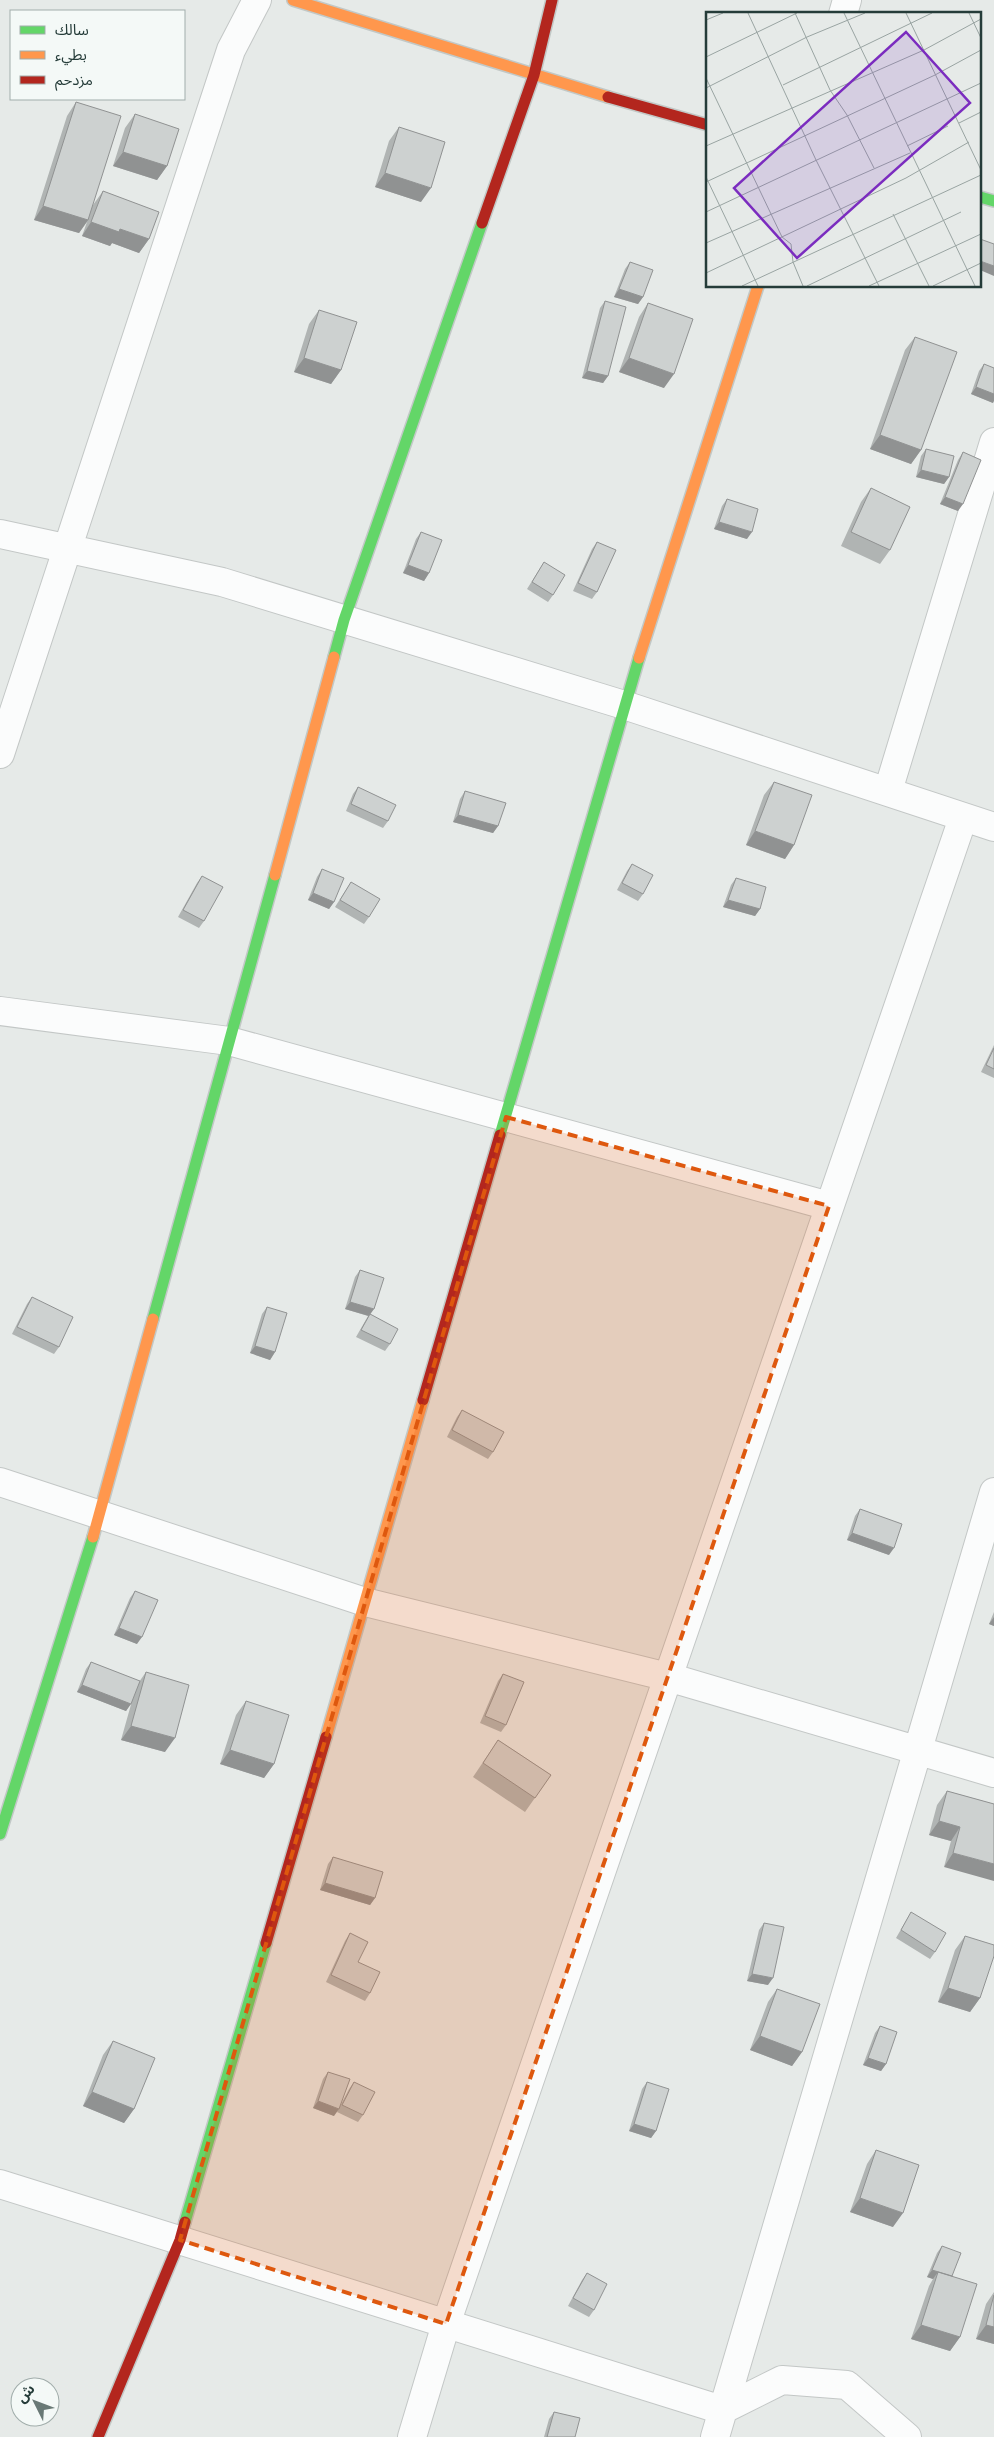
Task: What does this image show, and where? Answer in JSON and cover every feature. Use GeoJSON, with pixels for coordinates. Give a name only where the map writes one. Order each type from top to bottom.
{"type":"FeatureCollection","features":[{"type":"Feature","properties":{"kind":"street"},"geometry":{"type":"LineString","coordinates":[[0,754],[231,50],[257,0]]}},
{"type":"Feature","properties":{"kind":"street"},"geometry":{"type":"LineString","coordinates":[[293,0],[534,75],[706,124]]}},
{"type":"Feature","properties":{"kind":"street"},"geometry":{"type":"LineString","coordinates":[[0,1834],[100,1515],[344,620],[534,75],[552,0]]}},
{"type":"Feature","properties":{"kind":"street"},"geometry":{"type":"LineString","coordinates":[[98,2437],[180,2240],[624,705],[757,288]]}},
{"type":"Feature","properties":{"kind":"street"},"geometry":{"type":"LineString","coordinates":[[888,791],[994,442]]}},
{"type":"Feature","properties":{"kind":"street"},"geometry":{"type":"LineString","coordinates":[[0,534],[222,582],[624,705],[994,827]]}},
{"type":"Feature","properties":{"kind":"street"},"geometry":{"type":"LineString","coordinates":[[412,2437],[446,2324],[963,818]]}},
{"type":"Feature","properties":{"kind":"street"},"geometry":{"type":"LineString","coordinates":[[0,1011],[229,1041],[829,1206]]}},
{"type":"Feature","properties":{"kind":"street"},"geometry":{"type":"LineString","coordinates":[[0,1482],[365,1602],[668,1678],[917,1752],[994,1772]]}},
{"type":"Feature","properties":{"kind":"street"},"geometry":{"type":"LineString","coordinates":[[715,2437],[994,1492]]}},
{"type":"Feature","properties":{"kind":"street"},"geometry":{"type":"LineString","coordinates":[[0,2184],[722,2410],[782,2380],[847,2385],[907,2437]]}},
{"type":"Feature","properties":{"kind":"highlighted area"},"geometry":{"type":"Polygon","coordinates":[[[506,1117],[829,1206],[446,2324],[180,2240],[506,1117]]]}},
{"type":"Feature","properties":{"kind":"building"},"geometry":{"type":"Polygon","coordinates":[[[76,102],[121,116],[88,220],[43,206],[76,102]]]}},
{"type":"Feature","properties":{"kind":"building"},"geometry":{"type":"Polygon","coordinates":[[[135,114],[179,129],[167,166],[123,152],[135,114]]]}},
{"type":"Feature","properties":{"kind":"building"},"geometry":{"type":"Polygon","coordinates":[[[399,127],[445,142],[431,188],[385,173],[399,127]]]}},
{"type":"Feature","properties":{"kind":"building"},"geometry":{"type":"Polygon","coordinates":[[[103,191],[159,212],[149,239],[120,229],[119,232],[91,222],[103,191]]]}},
{"type":"Feature","properties":{"kind":"building"},"geometry":{"type":"Polygon","coordinates":[[[982,240],[994,244],[994,266],[982,262],[982,240]]]}},
{"type":"Feature","properties":{"kind":"building"},"geometry":{"type":"Polygon","coordinates":[[[630,262],[653,270],[643,297],[619,289],[630,262]]]}},
{"type":"Feature","properties":{"kind":"building"},"geometry":{"type":"Polygon","coordinates":[[[605,301],[626,307],[608,376],[587,371],[605,301]]]}},
{"type":"Feature","properties":{"kind":"building"},"geometry":{"type":"Polygon","coordinates":[[[648,303],[693,319],[674,374],[629,358],[648,303]]]}},
{"type":"Feature","properties":{"kind":"building"},"geometry":{"type":"Polygon","coordinates":[[[319,310],[357,322],[341,370],[304,358],[319,310]]]}},
{"type":"Feature","properties":{"kind":"building"},"geometry":{"type":"Polygon","coordinates":[[[915,337],[957,352],[921,450],[880,435],[915,337]]]}},
{"type":"Feature","properties":{"kind":"building"},"geometry":{"type":"Polygon","coordinates":[[[984,364],[994,368],[994,394],[976,387],[984,364]]]}},
{"type":"Feature","properties":{"kind":"building"},"geometry":{"type":"Polygon","coordinates":[[[926,449],[954,456],[949,477],[921,470],[926,449]]]}},
{"type":"Feature","properties":{"kind":"building"},"geometry":{"type":"Polygon","coordinates":[[[963,452],[981,460],[963,504],[945,497],[963,452]]]}},
{"type":"Feature","properties":{"kind":"building"},"geometry":{"type":"Polygon","coordinates":[[[871,488],[910,507],[890,550],[851,532],[871,488]]]}},
{"type":"Feature","properties":{"kind":"building"},"geometry":{"type":"Polygon","coordinates":[[[727,499],[758,509],[752,532],[719,522],[727,499]]]}},
{"type":"Feature","properties":{"kind":"building"},"geometry":{"type":"Polygon","coordinates":[[[421,532],[442,540],[429,573],[408,565],[421,532]]]}},
{"type":"Feature","properties":{"kind":"building"},"geometry":{"type":"Polygon","coordinates":[[[597,542],[616,550],[597,592],[578,583],[597,542]]]}},
{"type":"Feature","properties":{"kind":"building"},"geometry":{"type":"Polygon","coordinates":[[[544,562],[565,575],[553,595],[532,582],[544,562]]]}},
{"type":"Feature","properties":{"kind":"building"},"geometry":{"type":"Polygon","coordinates":[[[774,782],[812,795],[794,845],[755,831],[774,782]]]}},
{"type":"Feature","properties":{"kind":"building"},"geometry":{"type":"Polygon","coordinates":[[[358,787],[396,805],[388,821],[351,804],[358,787]]]}},
{"type":"Feature","properties":{"kind":"building"},"geometry":{"type":"Polygon","coordinates":[[[465,791],[506,803],[498,826],[458,815],[465,791]]]}},
{"type":"Feature","properties":{"kind":"building"},"geometry":{"type":"Polygon","coordinates":[[[632,864],[653,875],[643,894],[622,883],[632,864]]]}},
{"type":"Feature","properties":{"kind":"building"},"geometry":{"type":"Polygon","coordinates":[[[322,869],[344,878],[334,902],[313,893],[322,869]]]}},
{"type":"Feature","properties":{"kind":"building"},"geometry":{"type":"Polygon","coordinates":[[[202,876],[223,887],[204,921],[183,910],[202,876]]]}},
{"type":"Feature","properties":{"kind":"building"},"geometry":{"type":"Polygon","coordinates":[[[736,878],[766,887],[760,909],[728,900],[736,878]]]}},
{"type":"Feature","properties":{"kind":"building"},"geometry":{"type":"Polygon","coordinates":[[[351,882],[380,899],[369,917],[340,900],[351,882]]]}},
{"type":"Feature","properties":{"kind":"building"},"geometry":{"type":"Polygon","coordinates":[[[994,1048],[994,1069],[986,1065],[994,1048]]]}},
{"type":"Feature","properties":{"kind":"building"},"geometry":{"type":"Polygon","coordinates":[[[360,1270],[384,1278],[374,1309],[350,1302],[360,1270]]]}},
{"type":"Feature","properties":{"kind":"building"},"geometry":{"type":"Polygon","coordinates":[[[32,1297],[73,1317],[59,1347],[17,1327],[32,1297]]]}},
{"type":"Feature","properties":{"kind":"building"},"geometry":{"type":"Polygon","coordinates":[[[267,1307],[287,1313],[275,1352],[255,1346],[267,1307]]]}},
{"type":"Feature","properties":{"kind":"building"},"geometry":{"type":"Polygon","coordinates":[[[370,1314],[398,1329],[390,1344],[361,1330],[370,1314]]]}},
{"type":"Feature","properties":{"kind":"building"},"geometry":{"type":"Polygon","coordinates":[[[462,1410],[504,1432],[493,1452],[452,1430],[462,1410]]]}},
{"type":"Feature","properties":{"kind":"building"},"geometry":{"type":"Polygon","coordinates":[[[860,1509],[902,1524],[894,1548],[852,1533],[860,1509]]]}},
{"type":"Feature","properties":{"kind":"building"},"geometry":{"type":"Polygon","coordinates":[[[135,1591],[158,1600],[142,1637],[119,1628],[135,1591]]]}},
{"type":"Feature","properties":{"kind":"building"},"geometry":{"type":"Polygon","coordinates":[[[91,1662],[140,1681],[131,1704],[82,1685],[91,1662]]]}},
{"type":"Feature","properties":{"kind":"building"},"geometry":{"type":"Polygon","coordinates":[[[146,1672],[189,1685],[175,1738],[131,1726],[146,1672]]]}},
{"type":"Feature","properties":{"kind":"building"},"geometry":{"type":"Polygon","coordinates":[[[503,1674],[524,1682],[506,1725],[485,1716],[503,1674]]]}},
{"type":"Feature","properties":{"kind":"building"},"geometry":{"type":"Polygon","coordinates":[[[246,1701],[289,1715],[274,1764],[230,1750],[246,1701]]]}},
{"type":"Feature","properties":{"kind":"building"},"geometry":{"type":"Polygon","coordinates":[[[498,1740],[551,1775],[535,1798],[483,1763],[498,1740]]]}},
{"type":"Feature","properties":{"kind":"building"},"geometry":{"type":"Polygon","coordinates":[[[947,1791],[994,1804],[994,1864],[953,1853],[960,1827],[939,1821],[947,1791]]]}},
{"type":"Feature","properties":{"kind":"building"},"geometry":{"type":"Polygon","coordinates":[[[333,1857],[383,1872],[375,1898],[325,1883],[333,1857]]]}},
{"type":"Feature","properties":{"kind":"building"},"geometry":{"type":"Polygon","coordinates":[[[911,1912],[946,1933],[935,1952],[901,1930],[911,1912]]]}},
{"type":"Feature","properties":{"kind":"building"},"geometry":{"type":"Polygon","coordinates":[[[764,1923],[784,1927],[773,1978],[752,1974],[764,1923]]]}},
{"type":"Feature","properties":{"kind":"building"},"geometry":{"type":"Polygon","coordinates":[[[350,1933],[368,1942],[358,1962],[380,1972],[370,1993],[331,1975],[350,1933]]]}},
{"type":"Feature","properties":{"kind":"building"},"geometry":{"type":"Polygon","coordinates":[[[965,1936],[994,1945],[994,1956],[980,1998],[948,1988],[965,1936]]]}},
{"type":"Feature","properties":{"kind":"building"},"geometry":{"type":"Polygon","coordinates":[[[777,1989],[820,2004],[802,2052],[760,2036],[777,1989]]]}},
{"type":"Feature","properties":{"kind":"building"},"geometry":{"type":"Polygon","coordinates":[[[880,2026],[897,2032],[886,2064],[868,2058],[880,2026]]]}},
{"type":"Feature","properties":{"kind":"building"},"geometry":{"type":"Polygon","coordinates":[[[113,2041],[155,2058],[134,2109],[92,2092],[113,2041]]]}},
{"type":"Feature","properties":{"kind":"building"},"geometry":{"type":"Polygon","coordinates":[[[328,2072],[350,2079],[339,2109],[318,2101],[328,2072]]]}},
{"type":"Feature","properties":{"kind":"building"},"geometry":{"type":"Polygon","coordinates":[[[354,2082],[375,2092],[363,2115],[342,2105],[354,2082]]]}},
{"type":"Feature","properties":{"kind":"building"},"geometry":{"type":"Polygon","coordinates":[[[647,2082],[669,2089],[656,2131],[634,2124],[647,2082]]]}},
{"type":"Feature","properties":{"kind":"building"},"geometry":{"type":"Polygon","coordinates":[[[876,2150],[919,2165],[903,2213],[860,2198],[876,2150]]]}},
{"type":"Feature","properties":{"kind":"building"},"geometry":{"type":"Polygon","coordinates":[[[942,2246],[961,2253],[952,2276],[932,2270],[942,2246]]]}},
{"type":"Feature","properties":{"kind":"building"},"geometry":{"type":"Polygon","coordinates":[[[938,2272],[977,2284],[960,2337],[921,2325],[938,2272]]]}},
{"type":"Feature","properties":{"kind":"building"},"geometry":{"type":"Polygon","coordinates":[[[587,2273],[607,2284],[594,2310],[573,2298],[587,2273]]]}},
{"type":"Feature","properties":{"kind":"building"},"geometry":{"type":"Polygon","coordinates":[[[994,2295],[994,2327],[986,2325],[994,2295]]]}},
{"type":"Feature","properties":{"kind":"building"},"geometry":{"type":"Polygon","coordinates":[[[554,2412],[580,2418],[575,2437],[547,2437],[554,2412]]]}},
{"type":"Feature","properties":{"kind":"traffic: fast"},"geometry":{"type":"LineString","coordinates":[[982,198],[994,201]]}},
{"type":"Feature","properties":{"kind":"traffic: fast"},"geometry":{"type":"LineString","coordinates":[[334,657],[344,620],[482,223]]}},
{"type":"Feature","properties":{"kind":"traffic: fast"},"geometry":{"type":"LineString","coordinates":[[500,1135],[639,658]]}},
{"type":"Feature","properties":{"kind":"traffic: fast"},"geometry":{"type":"LineString","coordinates":[[153,1319],[275,875]]}},
{"type":"Feature","properties":{"kind":"traffic: fast"},"geometry":{"type":"LineString","coordinates":[[0,1834],[93,1537]]}},
{"type":"Feature","properties":{"kind":"traffic: fast"},"geometry":{"type":"LineString","coordinates":[[185,2222],[266,1943]]}},
{"type":"Feature","properties":{"kind":"traffic: slow"},"geometry":{"type":"LineString","coordinates":[[293,0],[608,97]]}},
{"type":"Feature","properties":{"kind":"traffic: slow"},"geometry":{"type":"LineString","coordinates":[[639,658],[757,288]]}},
{"type":"Feature","properties":{"kind":"traffic: slow"},"geometry":{"type":"LineString","coordinates":[[275,875],[334,657]]}},
{"type":"Feature","properties":{"kind":"traffic: slow"},"geometry":{"type":"LineString","coordinates":[[93,1537],[153,1319]]}},
{"type":"Feature","properties":{"kind":"traffic: slow"},"geometry":{"type":"LineString","coordinates":[[326,1737],[423,1400]]}},
{"type":"Feature","properties":{"kind":"traffic: jam"},"geometry":{"type":"LineString","coordinates":[[482,223],[534,75],[552,0]]}},
{"type":"Feature","properties":{"kind":"traffic: jam"},"geometry":{"type":"LineString","coordinates":[[608,97],[706,124]]}},
{"type":"Feature","properties":{"kind":"traffic: jam"},"geometry":{"type":"LineString","coordinates":[[423,1400],[500,1135]]}},
{"type":"Feature","properties":{"kind":"traffic: jam"},"geometry":{"type":"LineString","coordinates":[[266,1943],[326,1737]]}},
{"type":"Feature","properties":{"kind":"traffic: jam"},"geometry":{"type":"LineString","coordinates":[[98,2437],[180,2240],[185,2222]]}}]}
